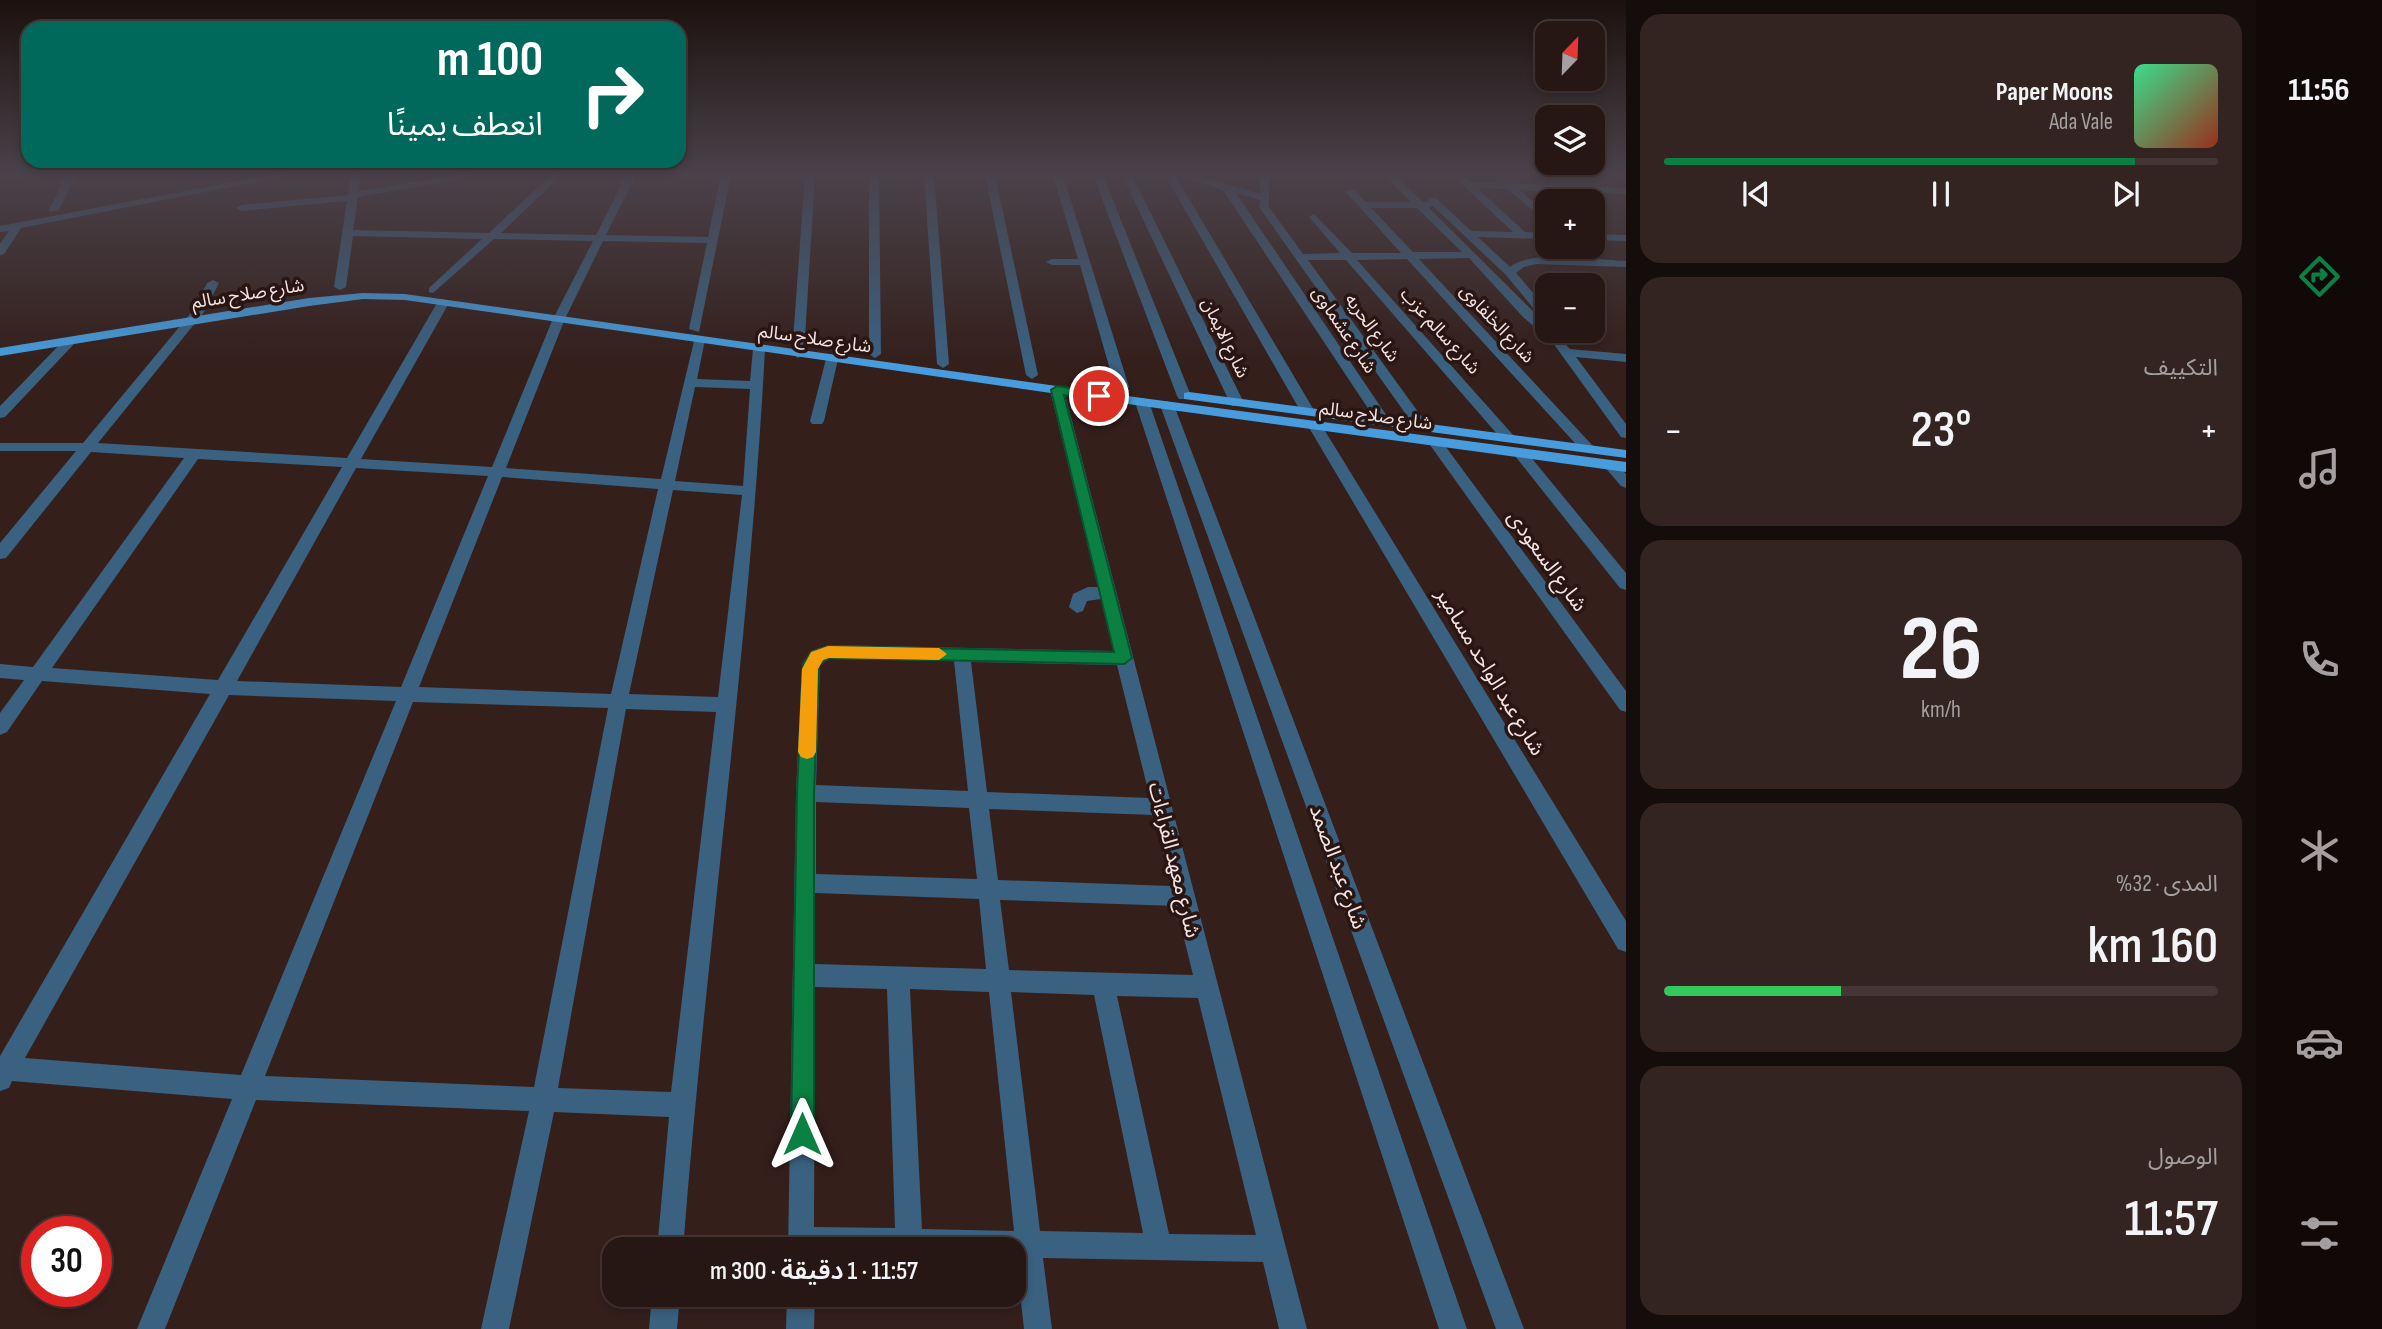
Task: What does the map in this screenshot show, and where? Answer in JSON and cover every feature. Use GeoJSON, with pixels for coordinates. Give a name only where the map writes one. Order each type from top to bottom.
{"type":"FeatureCollection","features":[{"type":"Feature","properties":{"kind":"main road","name":"شارع صلاح سالم"},"geometry":{"type":"LineString","coordinates":[[0,352],[190,321],[242,307],[340,287],[389,285],[438,297],[799,349],[832,359],[1142,402],[1237,402],[1435,442],[1626,467]]}},
{"type":"Feature","properties":{"kind":"main road","name":"شارع صلاح سالم"},"geometry":{"type":"LineString","coordinates":[[0,342],[200,309],[363,296],[438,297]]}},
{"type":"Feature","properties":{"kind":"main road","name":"شارع صلاح سالم"},"geometry":{"type":"LineString","coordinates":[[697,335],[759,349],[875,354],[1122,387],[1175,401],[1312,419],[1384,422],[1626,454]]}},
{"type":"Feature","properties":{"kind":"street"},"geometry":{"type":"LineString","coordinates":[[0,252],[10,237]]}},
{"type":"Feature","properties":{"kind":"street"},"geometry":{"type":"LineString","coordinates":[[340,287],[346,237]]}},
{"type":"Feature","properties":{"kind":"street"},"geometry":{"type":"LineString","coordinates":[[492,237],[438,297],[352,464],[2,1072],[250,1088],[682,1105]]}},
{"type":"Feature","properties":{"kind":"street"},"geometry":{"type":"LineString","coordinates":[[548,237],[713,240]]}},
{"type":"Feature","properties":{"kind":"street"},"geometry":{"type":"LineString","coordinates":[[495,1329],[544,1099],[618,703],[690,383],[714,237]]}},
{"type":"Feature","properties":{"kind":"street"},"geometry":{"type":"LineString","coordinates":[[799,349],[806,237]]}},
{"type":"Feature","properties":{"kind":"street"},"geometry":{"type":"LineString","coordinates":[[874,237],[875,354]]}},
{"type":"Feature","properties":{"kind":"street"},"geometry":{"type":"LineString","coordinates":[[934,237],[943,364]]}},
{"type":"Feature","properties":{"kind":"street"},"geometry":{"type":"LineString","coordinates":[[1003,237],[1032,376]]}},
{"type":"Feature","properties":{"kind":"street"},"geometry":{"type":"LineString","coordinates":[[1077,237],[1122,387]]}},
{"type":"Feature","properties":{"kind":"street","name":"شارع عبد الصمد"},"geometry":{"type":"LineString","coordinates":[[1119,237],[1175,401],[1510,1329]]}},
{"type":"Feature","properties":{"kind":"street","name":"شارع الايمان"},"geometry":{"type":"LineString","coordinates":[[1158,237],[1237,402]]}},
{"type":"Feature","properties":{"kind":"street","name":"شارع عبد الواحد مسامير"},"geometry":{"type":"LineString","coordinates":[[1206,237],[1312,419],[1626,941]]}},
{"type":"Feature","properties":{"kind":"street","name":"شارع عشماوى"},"geometry":{"type":"LineString","coordinates":[[1260,237],[1384,422]]}},
{"type":"Feature","properties":{"kind":"street","name":"شارع الحريه"},"geometry":{"type":"LineString","coordinates":[[1284,237],[1422,427]]}},
{"type":"Feature","properties":{"kind":"street","name":"شارع سالم عزب"},"geometry":{"type":"LineString","coordinates":[[1331,237],[1509,439]]}},
{"type":"Feature","properties":{"kind":"street","name":"شارع الخلفاوى"},"geometry":{"type":"LineString","coordinates":[[1393,237],[1588,449]]}},
{"type":"Feature","properties":{"kind":"street"},"geometry":{"type":"LineString","coordinates":[[1454,237],[1535,320]]}},
{"type":"Feature","properties":{"kind":"street"},"geometry":{"type":"LineString","coordinates":[[1472,237],[1510,272],[1535,302]]}},
{"type":"Feature","properties":{"kind":"street"},"geometry":{"type":"LineString","coordinates":[[1495,237],[1498,248],[1527,262],[1626,264]]}},
{"type":"Feature","properties":{"kind":"street"},"geometry":{"type":"LineString","coordinates":[[1605,237],[1626,238]]}},
{"type":"Feature","properties":{"kind":"street"},"geometry":{"type":"LineString","coordinates":[[151,1329],[560,315],[600,238]]}},
{"type":"Feature","properties":{"kind":"street"},"geometry":{"type":"LineString","coordinates":[[1298,257],[1472,255]]}},
{"type":"Feature","properties":{"kind":"street"},"geometry":{"type":"LineString","coordinates":[[1052,262],[1085,262]]}},
{"type":"Feature","properties":{"kind":"street"},"geometry":{"type":"LineString","coordinates":[[1510,272],[1527,262]]}},
{"type":"Feature","properties":{"kind":"street"},"geometry":{"type":"LineString","coordinates":[[0,554],[200,309],[213,283]]}},
{"type":"Feature","properties":{"kind":"street"},"geometry":{"type":"LineString","coordinates":[[0,414],[71,341]]}},
{"type":"Feature","properties":{"kind":"street"},"geometry":{"type":"LineString","coordinates":[[1560,343],[1626,435]]}},
{"type":"Feature","properties":{"kind":"street"},"geometry":{"type":"LineString","coordinates":[[671,1237],[682,1105],[750,491],[759,349]]}},
{"type":"Feature","properties":{"kind":"street"},"geometry":{"type":"LineString","coordinates":[[1566,352],[1626,358]]}},
{"type":"Feature","properties":{"kind":"street"},"geometry":{"type":"LineString","coordinates":[[817,421],[832,359]]}},
{"type":"Feature","properties":{"kind":"street"},"geometry":{"type":"LineString","coordinates":[[690,383],[757,385]]}},
{"type":"Feature","properties":{"kind":"street","name":"شارع معهد القراءات"},"geometry":{"type":"LineString","coordinates":[[1057,390],[1293,1329]]}},
{"type":"Feature","properties":{"kind":"street","name":"شارع عبد الصمد"},"geometry":{"type":"LineString","coordinates":[[1142,402],[1453,1329]]}},
{"type":"Feature","properties":{"kind":"street","name":"شارع السعودى"},"geometry":{"type":"LineString","coordinates":[[1435,442],[1626,705]]}},
{"type":"Feature","properties":{"kind":"street"},"geometry":{"type":"LineString","coordinates":[[0,447],[85,447],[499,471],[750,491]]}},
{"type":"Feature","properties":{"kind":"street"},"geometry":{"type":"LineString","coordinates":[[1520,453],[1626,584]]}},
{"type":"Feature","properties":{"kind":"street"},"geometry":{"type":"LineString","coordinates":[[0,727],[194,454]]}},
{"type":"Feature","properties":{"kind":"street"},"geometry":{"type":"LineString","coordinates":[[1610,465],[1626,483]]}},
{"type":"Feature","properties":{"kind":"street"},"geometry":{"type":"LineString","coordinates":[[1077,607],[1079,598],[1088,593],[1107,593]]}},
{"type":"Feature","properties":{"kind":"street"},"geometry":{"type":"LineString","coordinates":[[801,1237],[806,793],[810,669],[813,660],[828,652],[1124,658]]}},
{"type":"Feature","properties":{"kind":"street"},"geometry":{"type":"LineString","coordinates":[[962,654],[1038,1329]]}},
{"type":"Feature","properties":{"kind":"street"},"geometry":{"type":"LineString","coordinates":[[0,671],[225,688],[726,705]]}},
{"type":"Feature","properties":{"kind":"street"},"geometry":{"type":"LineString","coordinates":[[806,793],[1161,807]]}},
{"type":"Feature","properties":{"kind":"street"},"geometry":{"type":"LineString","coordinates":[[805,883],[1183,896]]}},
{"type":"Feature","properties":{"kind":"street"},"geometry":{"type":"LineString","coordinates":[[803,975],[1207,987]]}},
{"type":"Feature","properties":{"kind":"street"},"geometry":{"type":"LineString","coordinates":[[898,978],[909,1237]]}},
{"type":"Feature","properties":{"kind":"street"},"geometry":{"type":"LineString","coordinates":[[1103,984],[1159,1247]]}},
{"type":"Feature","properties":{"kind":"street"},"geometry":{"type":"LineString","coordinates":[[1027,1244],[1272,1249]]}},
{"type":"Feature","properties":{"kind":"street"},"geometry":{"type":"LineString","coordinates":[[663,1329],[665,1307]]}},
{"type":"Feature","properties":{"kind":"street"},"geometry":{"type":"LineString","coordinates":[[800,1329],[801,1307]]}},
{"type":"Feature","properties":{"kind":"slow traffic"},"geometry":{"type":"LineString","coordinates":[[807,752],[810,669],[817,656],[828,652],[939,654]]}},
{"type":"Feature","properties":{"kind":"route"},"geometry":{"type":"LineString","coordinates":[[802,1134],[806,793],[811,664],[817,656],[828,652],[1124,658],[1057,390],[1099,396]]}}]}
